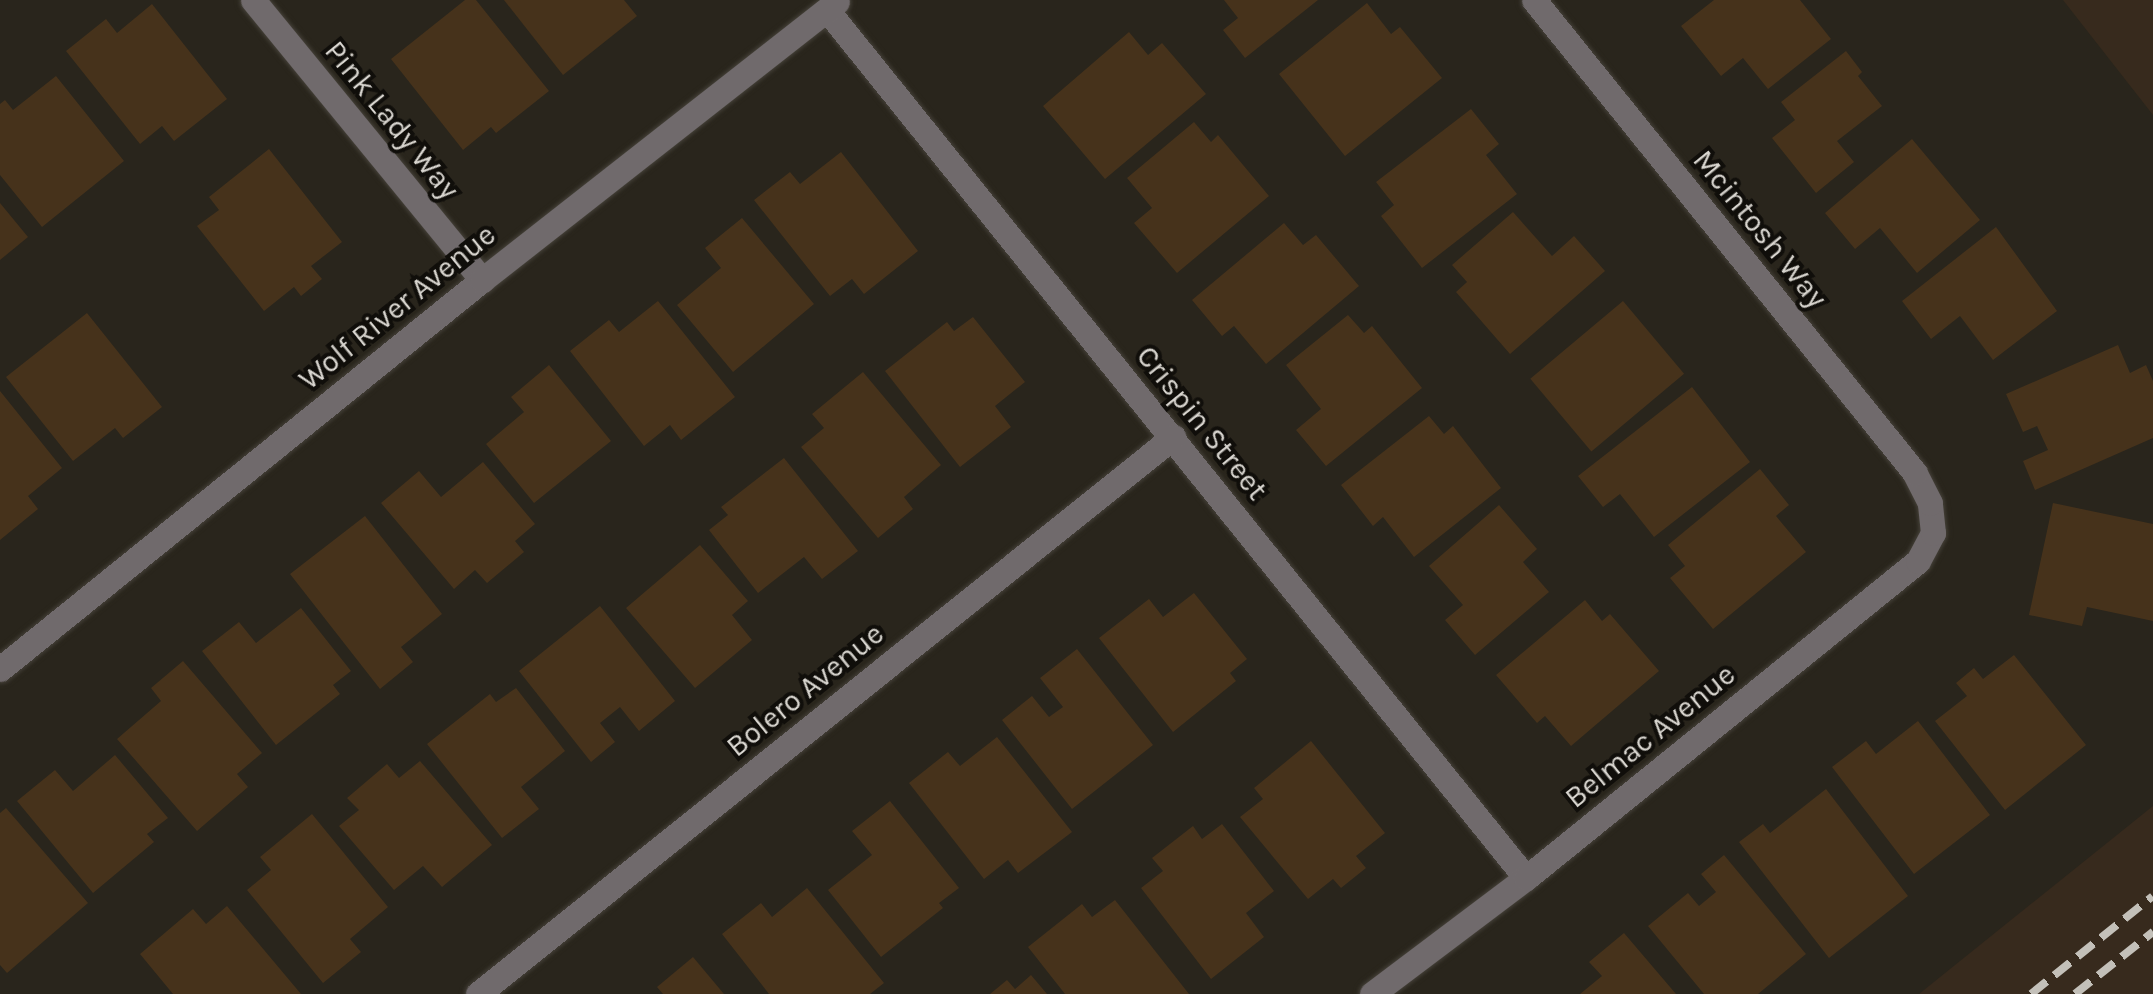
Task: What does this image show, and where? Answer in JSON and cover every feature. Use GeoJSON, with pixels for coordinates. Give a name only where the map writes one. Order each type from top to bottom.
{"type":"FeatureCollection","features":[{"type":"Feature","properties":{"kind":"street","name":"Pink Lady Way"},"geometry":{"type":"LineString","coordinates":[[253,0],[482,280]]}},
{"type":"Feature","properties":{"kind":"street","name":"Mcintosh Way"},"geometry":{"type":"LineString","coordinates":[[1534,0],[1915,473],[1930,503]]}},
{"type":"Feature","properties":{"kind":"street","name":"Wolf River Avenue"},"geometry":{"type":"LineString","coordinates":[[0,669],[482,280],[833,5]]}},
{"type":"Feature","properties":{"kind":"street","name":"Crispin Street"},"geometry":{"type":"LineString","coordinates":[[833,5],[1526,878]]}},
{"type":"Feature","properties":{"kind":"street","name":"Bolero Avenue"},"geometry":{"type":"LineString","coordinates":[[478,994],[1173,438]]}},
{"type":"Feature","properties":{"kind":"street","name":"Belmac Avenue"},"geometry":{"type":"LineString","coordinates":[[1372,994],[1526,878],[1918,561],[1932,534],[1930,503]]}},
{"type":"Feature","properties":{"kind":"shaded area"},"geometry":{"type":"Polygon","coordinates":[[[2063,0],[2153,0],[2153,115],[2063,0]]]}},
{"type":"Feature","properties":{"kind":"shaded area"},"geometry":{"type":"Polygon","coordinates":[[[2153,806],[2153,994],[1919,994],[2153,806]]]}},
{"type":"Feature","properties":{"kind":"building"},"geometry":{"type":"Polygon","coordinates":[[[465,0],[476,0],[549,91],[496,133],[491,127],[463,150],[391,59],[465,0]]]}},
{"type":"Feature","properties":{"kind":"building"},"geometry":{"type":"Polygon","coordinates":[[[504,0],[624,0],[637,16],[563,75],[504,0]]]}},
{"type":"Feature","properties":{"kind":"building"},"geometry":{"type":"Polygon","coordinates":[[[1224,0],[1318,0],[1245,58],[1223,30],[1238,18],[1224,0]]]}},
{"type":"Feature","properties":{"kind":"building"},"geometry":{"type":"Polygon","coordinates":[[[1714,0],[1800,0],[1831,39],[1768,89],[1743,58],[1721,76],[1681,26],[1714,0]]]}},
{"type":"Feature","properties":{"kind":"building"},"geometry":{"type":"Polygon","coordinates":[[[1367,3],[1391,34],[1400,27],[1442,78],[1345,156],[1279,74],[1367,3]]]}},
{"type":"Feature","properties":{"kind":"building"},"geometry":{"type":"Polygon","coordinates":[[[152,4],[227,99],[174,141],[162,126],[140,144],[66,51],[106,19],[117,33],[152,4]]]}},
{"type":"Feature","properties":{"kind":"building"},"geometry":{"type":"Polygon","coordinates":[[[1129,32],[1148,55],[1162,43],[1206,94],[1105,179],[1043,106],[1129,32]]]}},
{"type":"Feature","properties":{"kind":"building"},"geometry":{"type":"Polygon","coordinates":[[[1846,51],[1862,72],[1858,76],[1882,106],[1837,141],[1854,162],[1816,193],[1772,138],[1795,120],[1781,102],[1846,51]]]}},
{"type":"Feature","properties":{"kind":"building"},"geometry":{"type":"Polygon","coordinates":[[[56,76],[124,161],[42,227],[0,175],[0,104],[5,100],[13,110],[56,76]]]}},
{"type":"Feature","properties":{"kind":"building"},"geometry":{"type":"Polygon","coordinates":[[[1471,109],[1499,144],[1486,155],[1517,194],[1422,268],[1381,216],[1394,205],[1376,182],[1471,109]]]}},
{"type":"Feature","properties":{"kind":"building"},"geometry":{"type":"Polygon","coordinates":[[[1194,122],[1211,142],[1218,135],[1269,196],[1177,273],[1134,223],[1152,208],[1127,178],[1194,122]]]}},
{"type":"Feature","properties":{"kind":"building"},"geometry":{"type":"Polygon","coordinates":[[[1912,139],[1980,220],[1917,273],[1880,228],[1855,249],[1825,213],[1912,139]]]}},
{"type":"Feature","properties":{"kind":"building"},"geometry":{"type":"Polygon","coordinates":[[[269,149],[342,242],[311,266],[322,279],[301,296],[294,287],[264,311],[197,226],[219,210],[209,197],[269,149]]]}},
{"type":"Feature","properties":{"kind":"building"},"geometry":{"type":"Polygon","coordinates":[[[841,152],[918,251],[864,294],[852,279],[830,296],[754,200],[790,172],[800,184],[841,152]]]}},
{"type":"Feature","properties":{"kind":"building"},"geometry":{"type":"Polygon","coordinates":[[[0,203],[28,237],[0,260],[0,203]]]}},
{"type":"Feature","properties":{"kind":"building"},"geometry":{"type":"Polygon","coordinates":[[[1513,212],[1552,256],[1574,236],[1605,271],[1510,354],[1456,292],[1467,282],[1452,265],[1513,212]]]}},
{"type":"Feature","properties":{"kind":"building"},"geometry":{"type":"Polygon","coordinates":[[[742,218],[814,304],[733,372],[677,305],[721,268],[705,248],[742,218]]]}},
{"type":"Feature","properties":{"kind":"building"},"geometry":{"type":"Polygon","coordinates":[[[1284,223],[1303,245],[1316,235],[1359,286],[1266,364],[1234,326],[1222,336],[1192,300],[1284,223]]]}},
{"type":"Feature","properties":{"kind":"building"},"geometry":{"type":"Polygon","coordinates":[[[1996,227],[2057,311],[1993,360],[1960,316],[1931,339],[1902,301],[1996,227]]]}},
{"type":"Feature","properties":{"kind":"building"},"geometry":{"type":"Polygon","coordinates":[[[658,301],[735,397],[681,440],[670,425],[644,446],[570,351],[609,320],[619,332],[658,301]]]}},
{"type":"Feature","properties":{"kind":"building"},"geometry":{"type":"Polygon","coordinates":[[[1623,301],[1684,374],[1591,452],[1530,379],[1623,301]]]}},
{"type":"Feature","properties":{"kind":"building"},"geometry":{"type":"Polygon","coordinates":[[[87,313],[162,407],[123,438],[115,428],[73,461],[6,377],[87,313]]]}},
{"type":"Feature","properties":{"kind":"building"},"geometry":{"type":"Polygon","coordinates":[[[1348,315],[1364,333],[1372,326],[1422,388],[1326,466],[1296,430],[1321,409],[1286,365],[1348,315]]]}},
{"type":"Feature","properties":{"kind":"building"},"geometry":{"type":"Polygon","coordinates":[[[973,317],[1025,382],[995,406],[1011,427],[960,467],[885,371],[947,322],[954,331],[973,317]]]}},
{"type":"Feature","properties":{"kind":"building"},"geometry":{"type":"Polygon","coordinates":[[[2118,345],[2130,373],[2146,365],[2153,381],[2153,438],[2035,490],[2023,461],[2048,450],[2037,426],[2023,432],[2006,394],[2118,345]]]}},
{"type":"Feature","properties":{"kind":"building"},"geometry":{"type":"Polygon","coordinates":[[[549,365],[611,441],[534,503],[486,444],[524,412],[511,397],[549,365]]]}},
{"type":"Feature","properties":{"kind":"building"},"geometry":{"type":"Polygon","coordinates":[[[863,372],[941,465],[904,497],[913,509],[878,538],[801,447],[824,428],[812,414],[863,372]]]}},
{"type":"Feature","properties":{"kind":"building"},"geometry":{"type":"Polygon","coordinates":[[[1692,387],[1750,462],[1654,537],[1620,494],[1603,507],[1578,476],[1692,387]]]}},
{"type":"Feature","properties":{"kind":"building"},"geometry":{"type":"Polygon","coordinates":[[[0,391],[62,468],[28,496],[38,509],[0,540],[0,391]]]}},
{"type":"Feature","properties":{"kind":"building"},"geometry":{"type":"Polygon","coordinates":[[[1429,416],[1444,434],[1453,426],[1501,488],[1414,557],[1383,517],[1373,526],[1341,485],[1429,416]]]}},
{"type":"Feature","properties":{"kind":"building"},"geometry":{"type":"Polygon","coordinates":[[[784,458],[858,551],[822,579],[804,557],[758,593],[709,530],[728,515],[721,507],[784,458]]]}},
{"type":"Feature","properties":{"kind":"building"},"geometry":{"type":"Polygon","coordinates":[[[483,462],[535,524],[515,541],[524,552],[487,583],[475,570],[454,589],[381,503],[419,471],[441,497],[483,462]]]}},
{"type":"Feature","properties":{"kind":"building"},"geometry":{"type":"Polygon","coordinates":[[[1760,469],[1789,505],[1776,516],[1806,552],[1713,629],[1670,578],[1685,566],[1668,545],[1760,469]]]}},
{"type":"Feature","properties":{"kind":"building"},"geometry":{"type":"Polygon","coordinates":[[[2053,503],[2153,524],[2153,621],[2087,607],[2082,626],[2029,615],[2053,503]]]}},
{"type":"Feature","properties":{"kind":"building"},"geometry":{"type":"Polygon","coordinates":[[[1499,505],[1537,549],[1523,562],[1549,592],[1475,655],[1445,620],[1463,605],[1429,566],[1499,505]]]}},
{"type":"Feature","properties":{"kind":"building"},"geometry":{"type":"Polygon","coordinates":[[[365,516],[442,614],[401,647],[413,662],[380,689],[290,574],[365,516]]]}},
{"type":"Feature","properties":{"kind":"building"},"geometry":{"type":"Polygon","coordinates":[[[700,545],[748,601],[732,615],[752,640],[695,688],[626,608],[700,545]]]}},
{"type":"Feature","properties":{"kind":"building"},"geometry":{"type":"Polygon","coordinates":[[[1194,593],[1247,659],[1230,673],[1236,681],[1173,732],[1099,638],[1149,599],[1163,617],[1194,593]]]}},
{"type":"Feature","properties":{"kind":"building"},"geometry":{"type":"Polygon","coordinates":[[[1585,600],[1602,621],[1610,614],[1659,671],[1571,746],[1545,716],[1537,723],[1496,675],[1585,600]]]}},
{"type":"Feature","properties":{"kind":"building"},"geometry":{"type":"Polygon","coordinates":[[[600,606],[675,701],[639,731],[620,707],[600,723],[615,742],[591,762],[519,671],[600,606]]]}},
{"type":"Feature","properties":{"kind":"building"},"geometry":{"type":"Polygon","coordinates":[[[301,608],[351,671],[333,685],[340,694],[276,745],[202,651],[239,622],[256,643],[301,608]]]}},
{"type":"Feature","properties":{"kind":"building"},"geometry":{"type":"Polygon","coordinates":[[[1077,649],[1153,745],[1072,809],[1002,720],[1032,696],[1049,717],[1063,707],[1040,678],[1077,649]]]}},
{"type":"Feature","properties":{"kind":"building"},"geometry":{"type":"Polygon","coordinates":[[[2014,655],[2086,745],[2005,810],[1935,721],[1967,696],[1956,683],[1974,668],[1983,679],[2014,655]]]}},
{"type":"Feature","properties":{"kind":"building"},"geometry":{"type":"Polygon","coordinates":[[[183,661],[262,753],[237,774],[248,787],[197,831],[117,739],[161,701],[151,688],[183,661]]]}},
{"type":"Feature","properties":{"kind":"building"},"geometry":{"type":"Polygon","coordinates":[[[516,688],[565,751],[521,787],[539,809],[502,838],[427,744],[490,694],[496,702],[516,688]]]}},
{"type":"Feature","properties":{"kind":"building"},"geometry":{"type":"Polygon","coordinates":[[[1918,721],[1990,815],[1914,874],[1832,767],[1866,741],[1876,754],[1918,721]]]}},
{"type":"Feature","properties":{"kind":"building"},"geometry":{"type":"Polygon","coordinates":[[[997,737],[1072,832],[1018,873],[1008,860],[984,879],[909,783],[948,752],[960,766],[997,737]]]}},
{"type":"Feature","properties":{"kind":"building"},"geometry":{"type":"Polygon","coordinates":[[[1311,741],[1385,833],[1356,856],[1366,868],[1341,888],[1333,879],[1308,899],[1240,817],[1263,799],[1254,788],[1311,741]]]}},
{"type":"Feature","properties":{"kind":"building"},"geometry":{"type":"Polygon","coordinates":[[[115,755],[168,818],[147,834],[154,842],[93,893],[17,801],[55,770],[73,791],[115,755]]]}},
{"type":"Feature","properties":{"kind":"building"},"geometry":{"type":"Polygon","coordinates":[[[420,761],[492,845],[442,887],[423,866],[394,890],[339,826],[359,810],[347,798],[387,764],[399,778],[420,761]]]}},
{"type":"Feature","properties":{"kind":"building"},"geometry":{"type":"Polygon","coordinates":[[[1826,789],[1908,896],[1829,958],[1739,842],[1763,824],[1770,833],[1826,789]]]}},
{"type":"Feature","properties":{"kind":"building"},"geometry":{"type":"Polygon","coordinates":[[[890,801],[959,888],[939,903],[943,908],[881,957],[828,890],[872,855],[852,831],[890,801]]]}},
{"type":"Feature","properties":{"kind":"building"},"geometry":{"type":"Polygon","coordinates":[[[6,808],[88,903],[7,973],[0,965],[0,813],[6,808]]]}},
{"type":"Feature","properties":{"kind":"building"},"geometry":{"type":"Polygon","coordinates":[[[312,814],[388,907],[350,939],[361,952],[323,983],[247,890],[271,870],[260,857],[312,814]]]}},
{"type":"Feature","properties":{"kind":"building"},"geometry":{"type":"Polygon","coordinates":[[[1222,824],[1274,891],[1246,913],[1264,937],[1211,979],[1141,888],[1163,871],[1152,858],[1193,826],[1202,839],[1222,824]]]}},
{"type":"Feature","properties":{"kind":"building"},"geometry":{"type":"Polygon","coordinates":[[[1724,855],[1806,954],[1758,994],[1704,994],[1648,926],[1688,893],[1699,906],[1716,892],[1701,874],[1724,855]]]}},
{"type":"Feature","properties":{"kind":"building"},"geometry":{"type":"Polygon","coordinates":[[[807,888],[884,983],[870,994],[769,994],[722,934],[761,903],[772,917],[807,888]]]}},
{"type":"Feature","properties":{"kind":"building"},"geometry":{"type":"Polygon","coordinates":[[[1115,900],[1189,994],[1065,994],[1028,947],[1082,904],[1092,917],[1115,900]]]}},
{"type":"Feature","properties":{"kind":"building"},"geometry":{"type":"Polygon","coordinates":[[[227,906],[301,994],[173,994],[140,954],[193,909],[206,924],[227,906]]]}},
{"type":"Feature","properties":{"kind":"building"},"geometry":{"type":"Polygon","coordinates":[[[1624,933],[1676,994],[1580,994],[1602,976],[1589,962],[1624,933]]]}},
{"type":"Feature","properties":{"kind":"building"},"geometry":{"type":"Polygon","coordinates":[[[693,957],[724,994],[663,994],[657,987],[693,957]]]}},
{"type":"Feature","properties":{"kind":"building"},"geometry":{"type":"Polygon","coordinates":[[[1031,975],[1047,994],[990,994],[1007,980],[1015,989],[1031,975]]]}},
{"type":"Feature","properties":{"kind":"railway"},"geometry":{"type":"LineString","coordinates":[[2031,994],[2153,896]]}},
{"type":"Feature","properties":{"kind":"railway"},"geometry":{"type":"LineString","coordinates":[[2075,994],[2153,932]]}}]}
